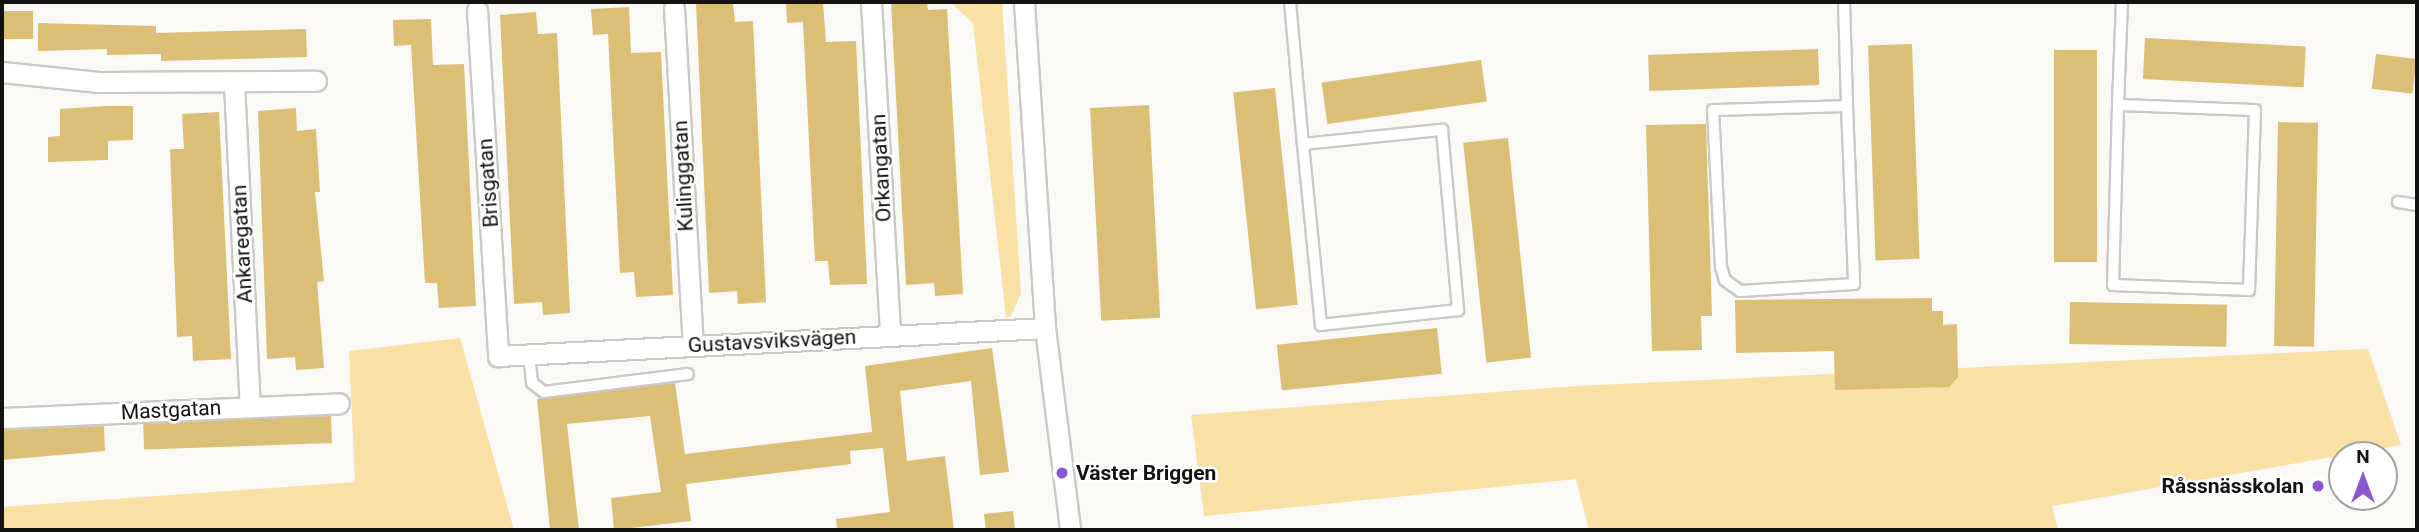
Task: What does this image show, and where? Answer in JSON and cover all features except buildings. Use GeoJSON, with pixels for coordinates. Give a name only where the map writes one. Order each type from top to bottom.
{"type":"FeatureCollection","features":[{"type":"Feature","properties":{"kind":"street","name":"Orkangatan"},"geometry":{"type":"LineString","coordinates":[[871,2],[890,334]]}},
{"type":"Feature","properties":{"kind":"street"},"geometry":{"type":"LineString","coordinates":[[1024,2],[1045,328],[1070,530]]}},
{"type":"Feature","properties":{"kind":"street","name":"Kulinggatan"},"geometry":{"type":"LineString","coordinates":[[674,8],[692,345]]}},
{"type":"Feature","properties":{"kind":"street","name":"Brisgatan"},"geometry":{"type":"LineString","coordinates":[[477,10],[498,356]]}},
{"type":"Feature","properties":{"kind":"street"},"geometry":{"type":"LineString","coordinates":[[2,72],[98,82],[316,81]]}},
{"type":"Feature","properties":{"kind":"street","name":"Ankaregatan"},"geometry":{"type":"LineString","coordinates":[[234,83],[250,406]]}},
{"type":"Feature","properties":{"kind":"street","name":"Gustavsviksvägen"},"geometry":{"type":"LineString","coordinates":[[498,356],[1045,328]]}},
{"type":"Feature","properties":{"kind":"street","name":"Mastgatan"},"geometry":{"type":"LineString","coordinates":[[2,418],[339,403]]}},
{"type":"Feature","properties":{"kind":"lane"},"geometry":{"type":"LineString","coordinates":[[1290,2],[1303,144],[1321,325],[1458,310],[1442,130],[1303,144]]}},
{"type":"Feature","properties":{"kind":"lane"},"geometry":{"type":"LineString","coordinates":[[1844,2],[1854,284],[1740,291],[1725,280],[1721,267],[1713,110],[1847,106]]}},
{"type":"Feature","properties":{"kind":"lane"},"geometry":{"type":"LineString","coordinates":[[2118,105],[2255,110],[2249,290],[2113,285],[2118,105],[2122,2]]}},
{"type":"Feature","properties":{"kind":"lane"},"geometry":{"type":"LineString","coordinates":[[2398,202],[2417,205]]}},
{"type":"Feature","properties":{"kind":"lane"},"geometry":{"type":"LineString","coordinates":[[529,354],[532,383],[544,392],[688,374]]}},
{"type":"Feature","properties":{"kind":"shaded area"},"geometry":{"type":"Polygon","coordinates":[[[950,2],[1002,2],[1021,293],[1011,316],[1006,317],[973,23],[950,2]]]}},
{"type":"Feature","properties":{"kind":"shaded area"},"geometry":{"type":"Polygon","coordinates":[[[460,338],[514,530],[2,530],[2,507],[355,482],[349,351],[460,338]]]}},
{"type":"Feature","properties":{"kind":"shaded area"},"geometry":{"type":"Polygon","coordinates":[[[2368,349],[2401,445],[2398,446],[2398,441],[2328,441],[2328,458],[2052,506],[2058,530],[1589,530],[1576,479],[1204,516],[1191,415],[1577,386],[2368,349]]]}},
{"type":"Feature","properties":{"kind":"place","name":"Väster Briggen"},"geometry":{"type":"Point","coordinates":[1062,473]}},
{"type":"Feature","properties":{"kind":"place","name":"Råssnässkolan"},"geometry":{"type":"Point","coordinates":[2318,486]}}]}
